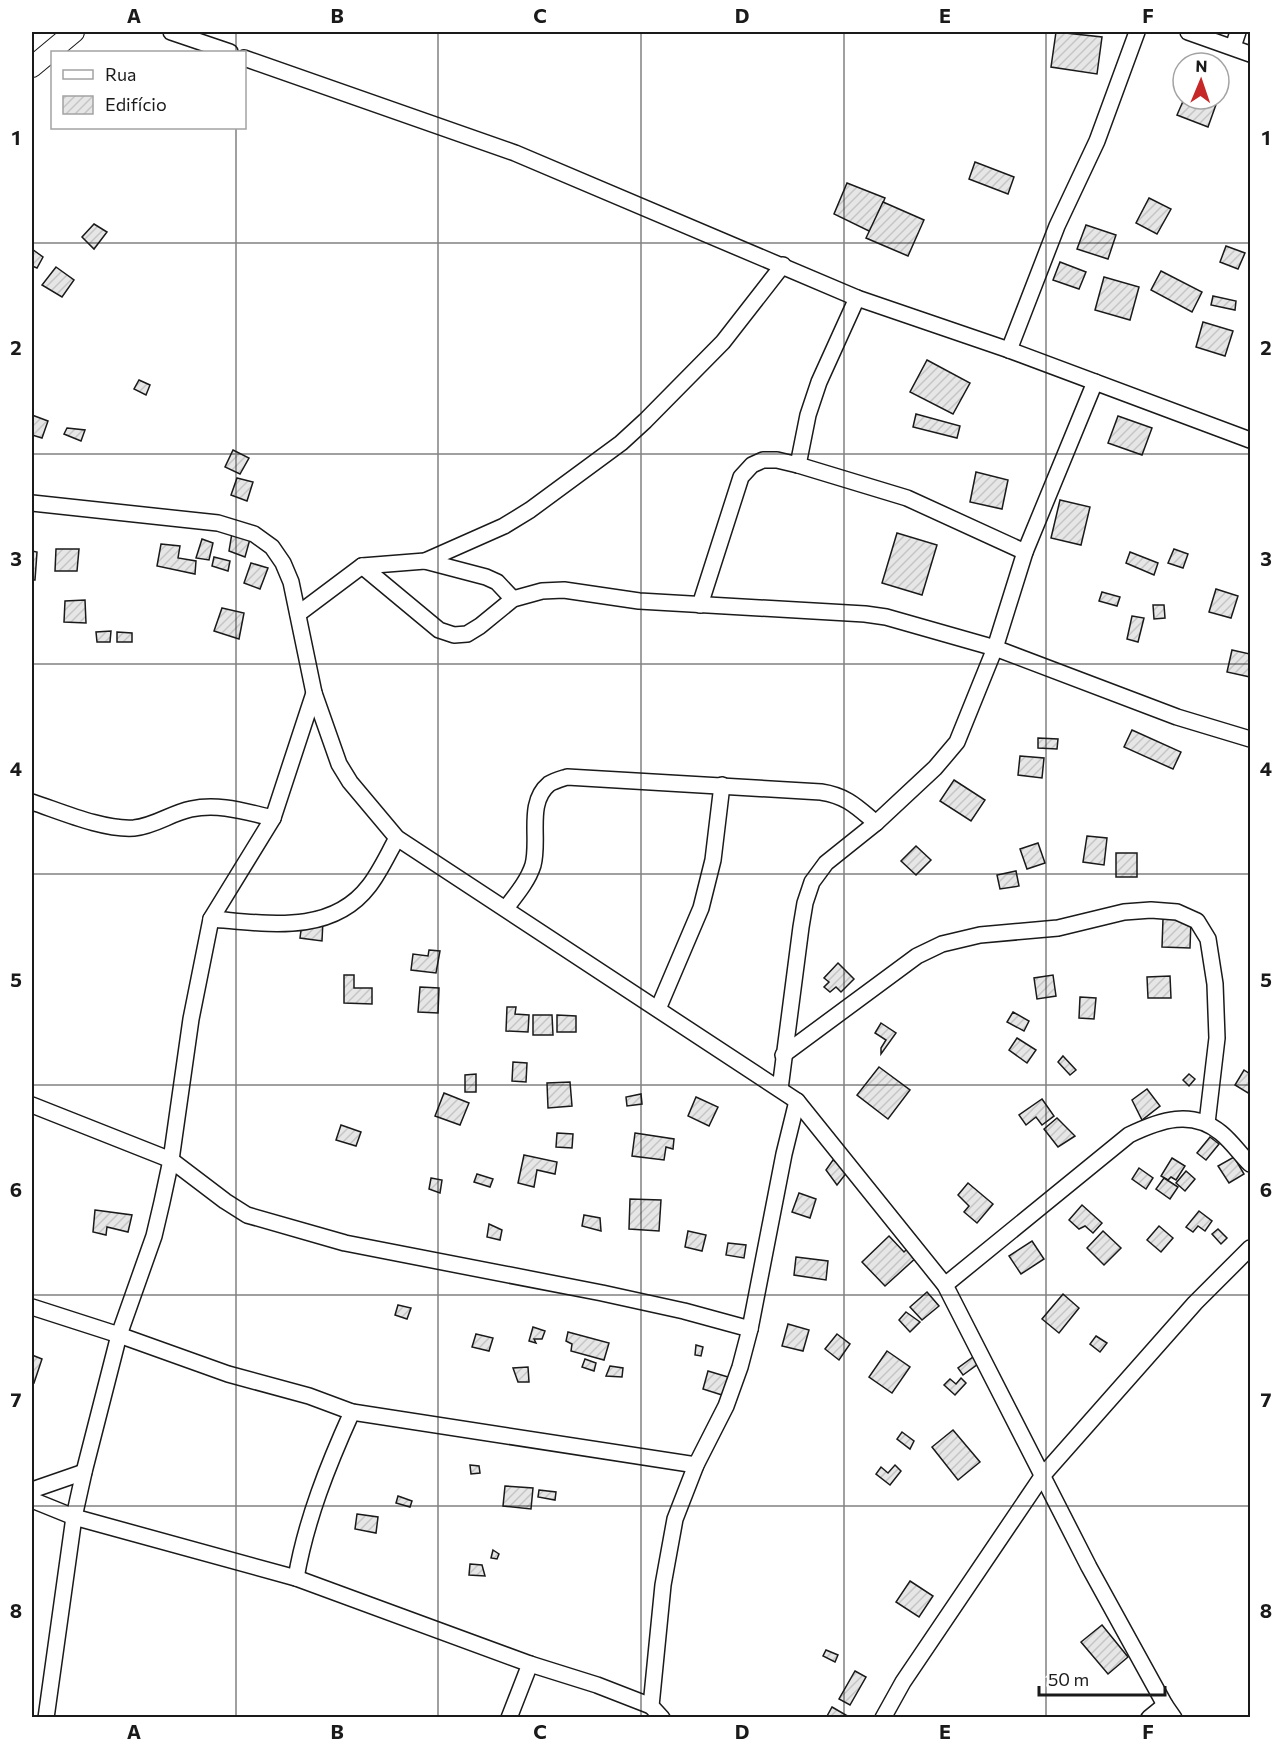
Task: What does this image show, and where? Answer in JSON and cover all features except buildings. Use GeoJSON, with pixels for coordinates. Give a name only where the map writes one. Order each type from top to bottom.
{"type":"FeatureCollection","features":[{"type":"Feature","properties":{"kind":"street"},"geometry":{"type":"LineString","coordinates":[[51,51],[74,32]]}},
{"type":"Feature","properties":{"kind":"street"},"geometry":{"type":"LineString","coordinates":[[174,32],[227,51]]}},
{"type":"Feature","properties":{"kind":"street"},"geometry":{"type":"LineString","coordinates":[[1009,350],[1058,226],[1097,141],[1137,32]]}},
{"type":"Feature","properties":{"kind":"street"},"geometry":{"type":"LineString","coordinates":[[1188,32],[1251,54]]}},
{"type":"Feature","properties":{"kind":"street"},"geometry":{"type":"LineString","coordinates":[[1233,47],[1238,32]]}},
{"type":"Feature","properties":{"kind":"street"},"geometry":{"type":"LineString","coordinates":[[32,67],[51,51]]}},
{"type":"Feature","properties":{"kind":"street"},"geometry":{"type":"LineString","coordinates":[[246,59],[515,153],[857,298],[1009,350],[1251,440]]}},
{"type":"Feature","properties":{"kind":"street"},"geometry":{"type":"LineString","coordinates":[[425,561],[504,526],[530,510],[621,443],[723,342],[783,265]]}},
{"type":"Feature","properties":{"kind":"street"},"geometry":{"type":"LineString","coordinates":[[798,465],[808,415],[819,382],[857,298]]}},
{"type":"Feature","properties":{"kind":"street"},"geometry":{"type":"LineString","coordinates":[[780,1089],[801,927],[805,903],[812,882],[826,863],[876,824],[935,768],[957,742],[995,648],[1025,552],[1095,381]]}},
{"type":"Feature","properties":{"kind":"street"},"geometry":{"type":"LineString","coordinates":[[700,605],[741,477],[752,465],[763,460],[777,460],[798,465],[907,498],[1025,552]]}},
{"type":"Feature","properties":{"kind":"street"},"geometry":{"type":"LineString","coordinates":[[32,503],[218,523],[254,534],[272,547],[283,563],[291,582],[314,693],[339,764],[350,782],[397,838],[797,1101],[945,1285],[1089,1567],[1169,1711],[1149,1718]]}},
{"type":"Feature","properties":{"kind":"street"},"geometry":{"type":"LineString","coordinates":[[298,614],[362,566],[425,561],[486,577],[496,582],[513,599]]}},
{"type":"Feature","properties":{"kind":"street"},"geometry":{"type":"LineString","coordinates":[[362,566],[440,630],[454,634],[467,634],[513,599],[542,591],[564,590],[639,601],[886,617],[995,648],[1177,717],[1251,739]]}},
{"type":"Feature","properties":{"kind":"street"},"geometry":{"type":"LineString","coordinates":[[46,1718],[74,1517],[119,1335],[154,1236],[171,1160],[191,1018],[211,919],[273,818],[314,693]]}},
{"type":"Feature","properties":{"kind":"street"},"geometry":{"type":"LineString","coordinates":[[506,908],[529,876],[535,848],[535,812],[540,796],[550,783],[567,777],[791,789],[836,794],[847,799],[876,824]]}},
{"type":"Feature","properties":{"kind":"street"},"geometry":{"type":"LineString","coordinates":[[658,1009],[701,908],[713,860],[722,785]]}},
{"type":"Feature","properties":{"kind":"street"},"geometry":{"type":"LineString","coordinates":[[32,802],[105,825],[134,828],[161,822],[189,809],[218,806],[273,818]]}},
{"type":"Feature","properties":{"kind":"street"},"geometry":{"type":"LineString","coordinates":[[211,919],[290,924],[323,919],[353,903],[369,886],[397,838]]}},
{"type":"Feature","properties":{"kind":"street"},"geometry":{"type":"LineString","coordinates":[[783,1055],[917,956],[942,944],[980,935],[1058,928],[1124,912],[1151,910],[1177,912],[1197,921],[1208,939],[1215,984],[1217,1038],[1207,1123]]}},
{"type":"Feature","properties":{"kind":"street"},"geometry":{"type":"LineString","coordinates":[[651,1706],[663,1585],[675,1519],[696,1464],[726,1406],[740,1367],[750,1329],[784,1154],[797,1101]]}},
{"type":"Feature","properties":{"kind":"street"},"geometry":{"type":"LineString","coordinates":[[32,1106],[171,1160],[225,1202],[247,1215],[345,1243],[602,1293],[684,1311],[750,1329]]}},
{"type":"Feature","properties":{"kind":"street"},"geometry":{"type":"LineString","coordinates":[[945,1285],[1129,1136],[1161,1121],[1190,1118],[1207,1123],[1222,1134],[1251,1164]]}},
{"type":"Feature","properties":{"kind":"street"},"geometry":{"type":"LineString","coordinates":[[883,1718],[903,1682],[1042,1475],[1195,1303],[1251,1248]]}},
{"type":"Feature","properties":{"kind":"street"},"geometry":{"type":"LineString","coordinates":[[32,1307],[228,1374],[309,1396],[352,1412],[696,1464]]}},
{"type":"Feature","properties":{"kind":"street"},"geometry":{"type":"LineString","coordinates":[[296,1578],[325,1476],[352,1412]]}},
{"type":"Feature","properties":{"kind":"street"},"geometry":{"type":"LineString","coordinates":[[32,1490],[84,1472]]}},
{"type":"Feature","properties":{"kind":"street"},"geometry":{"type":"LineString","coordinates":[[32,1500],[74,1517],[296,1578],[530,1664],[597,1685],[651,1706],[662,1718]]}},
{"type":"Feature","properties":{"kind":"street"},"geometry":{"type":"LineString","coordinates":[[509,1718],[530,1664]]}}]}
